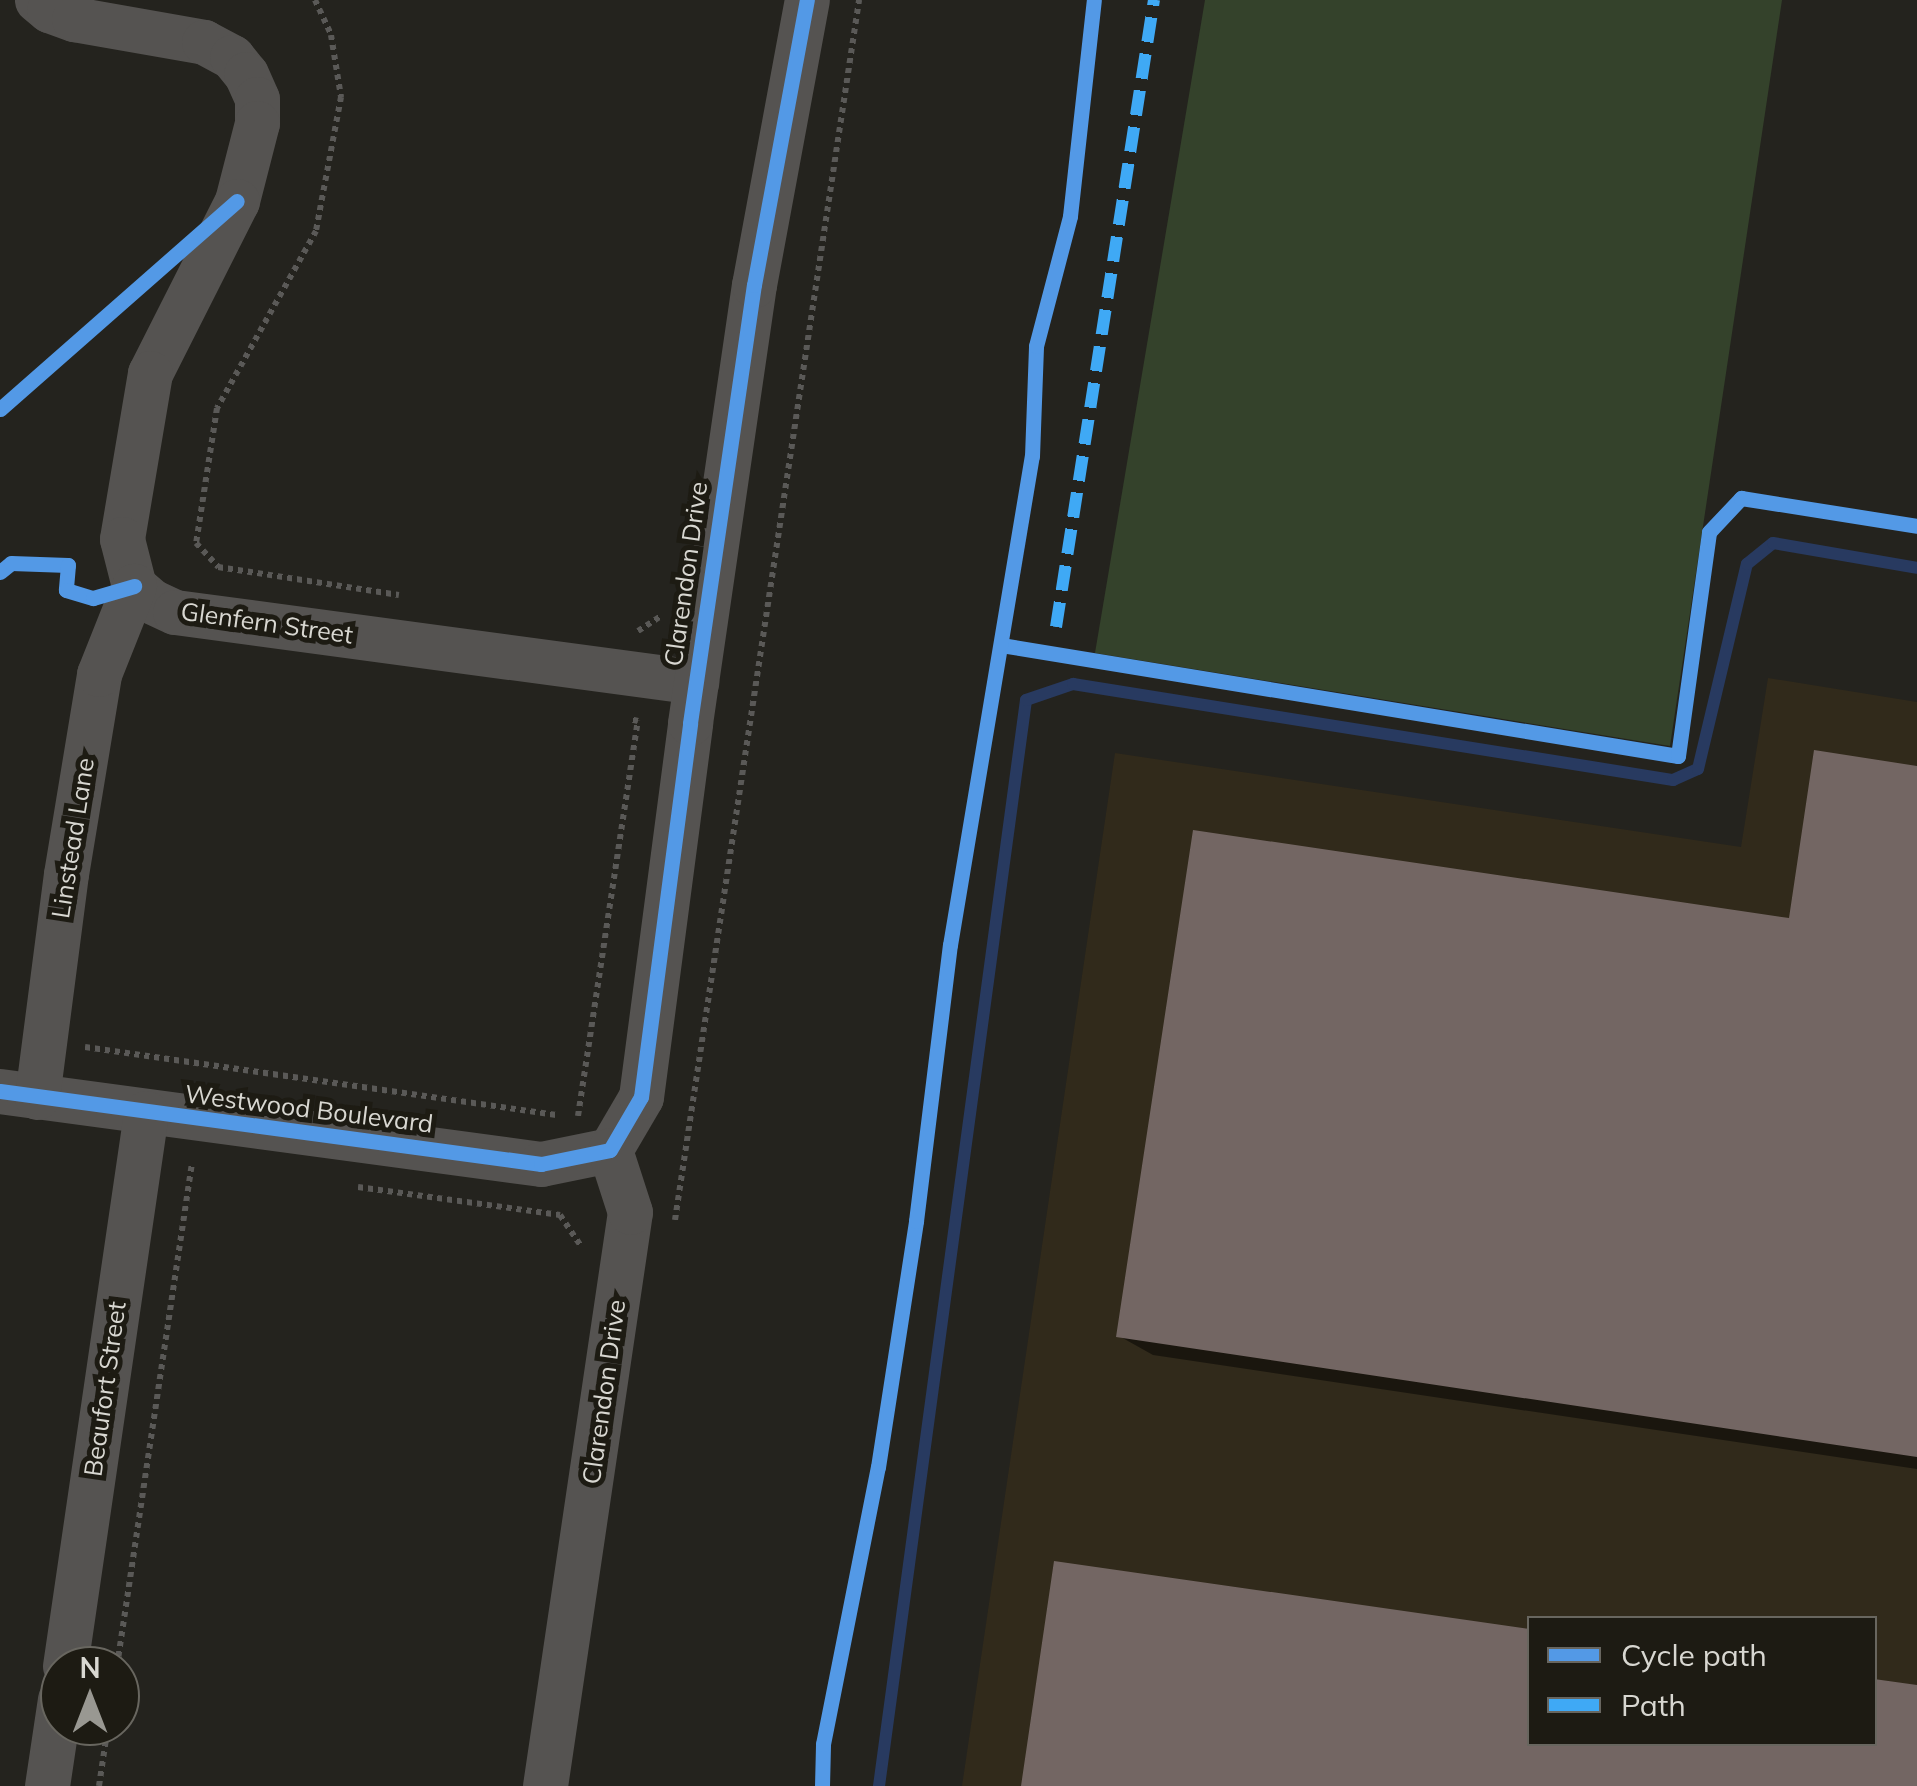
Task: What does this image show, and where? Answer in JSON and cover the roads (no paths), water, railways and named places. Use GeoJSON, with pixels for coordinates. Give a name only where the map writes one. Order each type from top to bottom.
{"type":"FeatureCollection","features":[{"type":"Feature","properties":{"kind":"street"},"geometry":{"type":"LineString","coordinates":[[38,0],[49,10],[74,18],[204,42],[232,57],[257,98],[257,123],[236,201],[150,373],[122,539],[134,586]]}},
{"type":"Feature","properties":{"kind":"street","name":"Clarendon Drive"},"geometry":{"type":"LineString","coordinates":[[546,1786],[630,1212],[610,1150],[641,1097],[754,285],[807,0]]}},
{"type":"Feature","properties":{"kind":"street","name":"Glenfern Street"},"geometry":{"type":"LineString","coordinates":[[134,586],[151,601],[176,612],[696,682]]}},
{"type":"Feature","properties":{"kind":"street","name":"Linstead Lane"},"geometry":{"type":"LineString","coordinates":[[18,1094],[44,1041],[99,674],[134,586]]}},
{"type":"Feature","properties":{"kind":"street","name":"Westwood Boulevard"},"geometry":{"type":"LineString","coordinates":[[18,1094],[143,1134],[540,1164],[610,1150]]}},
{"type":"Feature","properties":{"kind":"street","name":"Beaufort Street"},"geometry":{"type":"LineString","coordinates":[[68,1646],[143,1134]]}},
{"type":"Feature","properties":{"kind":"street"},"geometry":{"type":"LineString","coordinates":[[47,1786],[53,1746]]}},
{"type":"Feature","properties":{"kind":"waterway"},"geometry":{"type":"LineString","coordinates":[[879,1786],[1026,700],[1073,684],[1673,780],[1698,769],[1747,564],[1773,543],[1917,568]]}}]}
